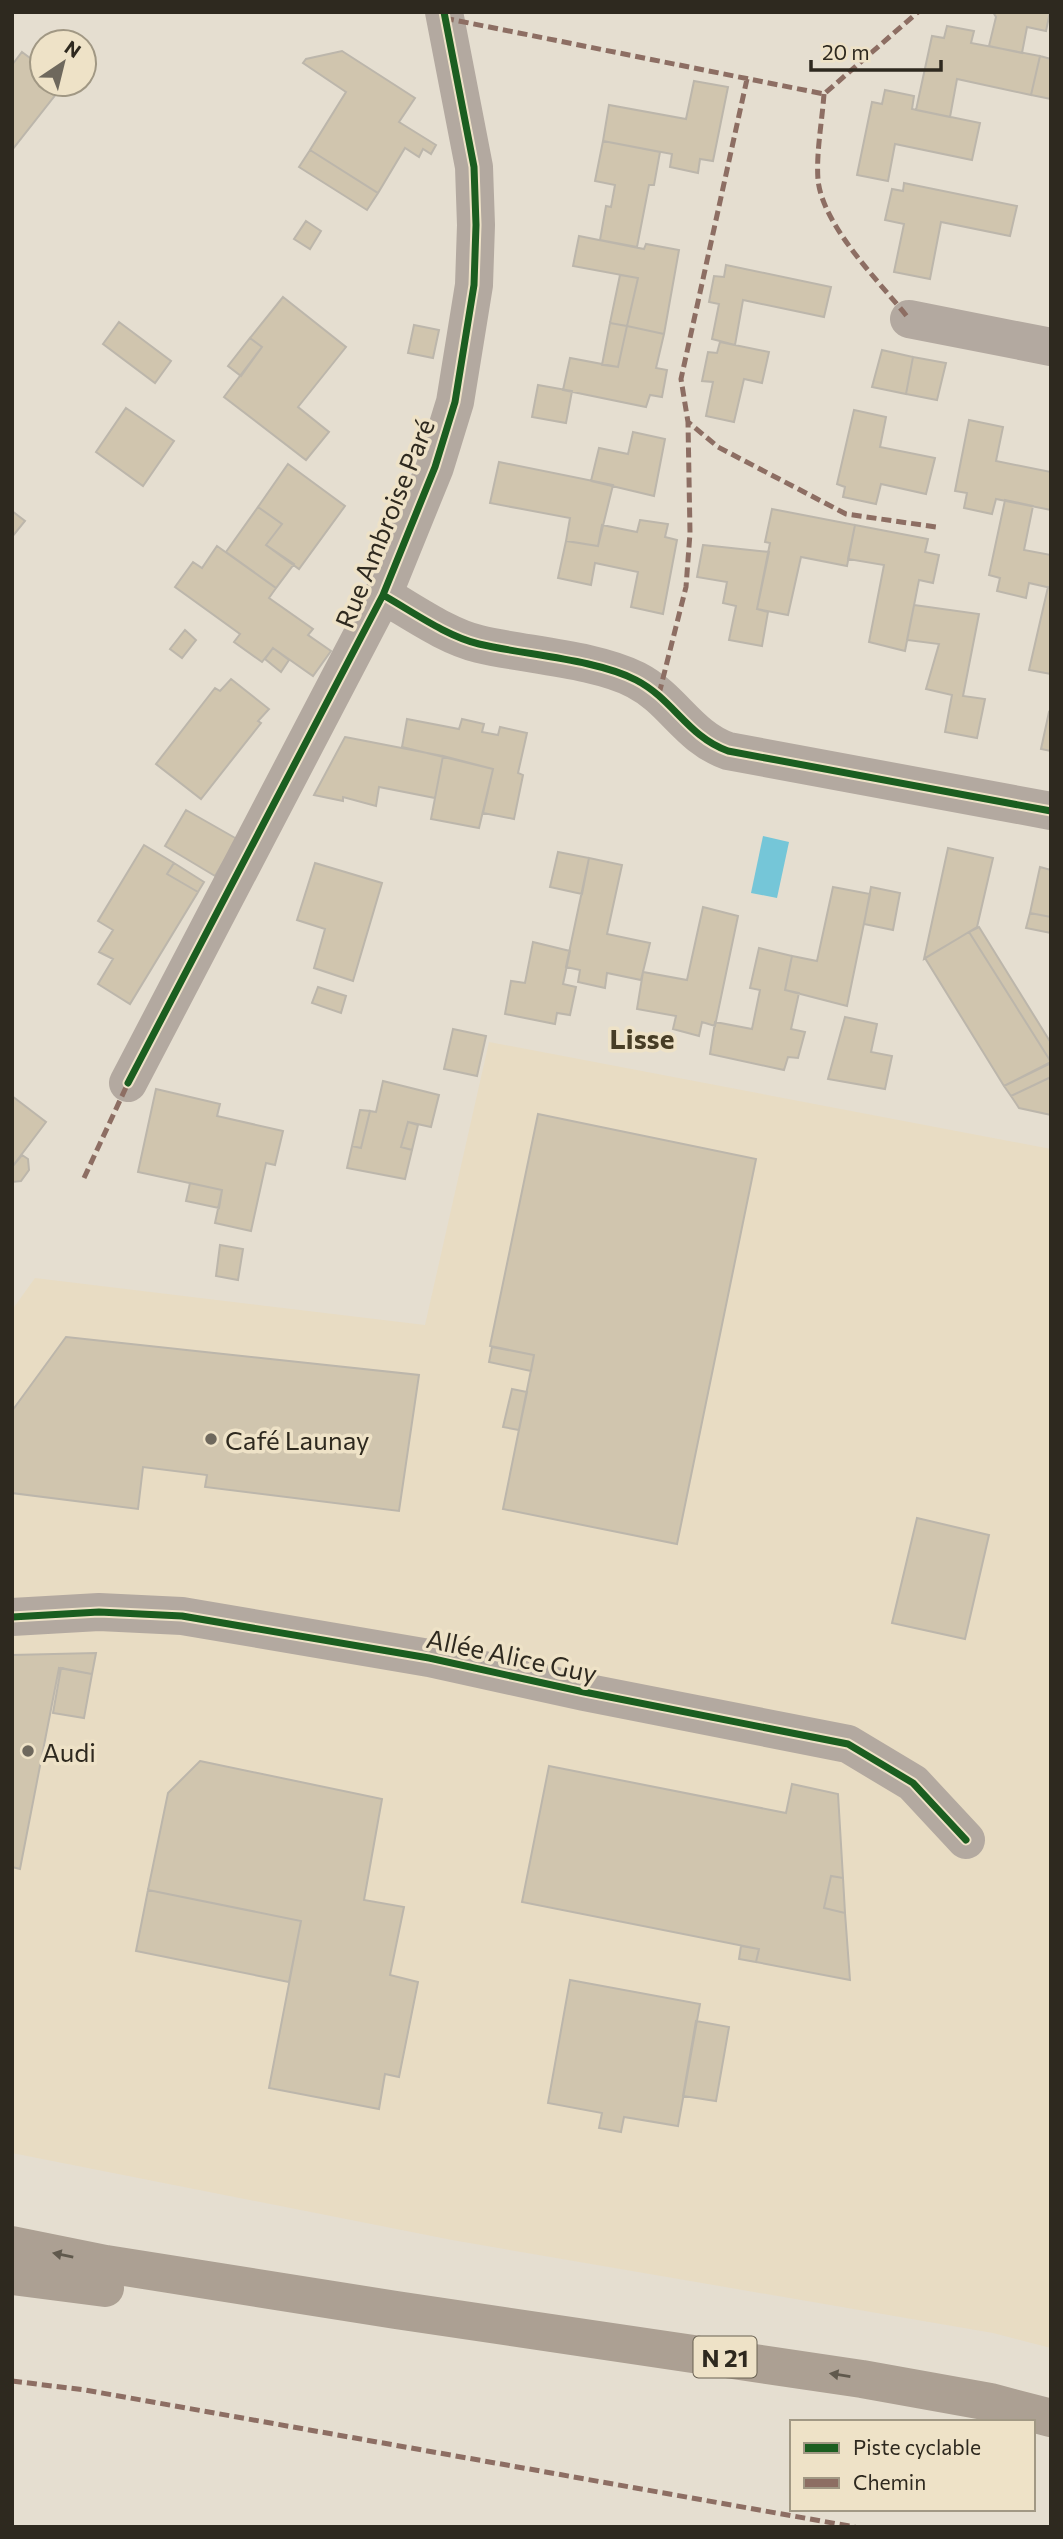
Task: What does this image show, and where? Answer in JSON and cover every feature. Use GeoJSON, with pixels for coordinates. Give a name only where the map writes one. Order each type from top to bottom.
{"type":"FeatureCollection","features":[{"type":"Feature","properties":{"kind":"main road","name":"N 21"},"geometry":{"type":"LineString","coordinates":[[12,2245],[106,2264],[370,2306],[862,2379],[990,2402],[1051,2418]]}},
{"type":"Feature","properties":{"kind":"main road","name":"N 21"},"geometry":{"type":"LineString","coordinates":[[12,2276],[381,2329],[952,2420]]}},
{"type":"Feature","properties":{"kind":"street","name":"Rue Ambroise Paré"},"geometry":{"type":"LineString","coordinates":[[128,1083],[383,595],[435,467],[455,402],[474,285],[474,167],[444,12]]}},
{"type":"Feature","properties":{"kind":"street"},"geometry":{"type":"LineString","coordinates":[[909,319],[1051,347]]}},
{"type":"Feature","properties":{"kind":"street"},"geometry":{"type":"LineString","coordinates":[[383,595],[475,643],[597,667],[634,679],[659,694],[709,744],[728,751],[1051,811]]}},
{"type":"Feature","properties":{"kind":"street","name":"Allée Alice Guy"},"geometry":{"type":"LineString","coordinates":[[12,1617],[99,1612],[182,1616],[429,1658],[584,1692],[848,1744],[913,1783],[966,1840]]}},
{"type":"Feature","properties":{"kind":"shaded area"},"geometry":{"type":"Polygon","coordinates":[[[489,1042],[1051,1149],[1051,2348],[993,2333],[452,2240],[12,2153],[12,1310],[35,1278],[425,1325],[489,1042]]]}},
{"type":"Feature","properties":{"kind":"water"},"geometry":{"type":"Polygon","coordinates":[[[763,836],[789,842],[777,898],[751,893],[763,836]]]}},
{"type":"Feature","properties":{"kind":"building"},"geometry":{"type":"Polygon","coordinates":[[[993,12],[1050,12],[1046,31],[1027,27],[1022,53],[989,46],[996,17],[993,12]]]}},
{"type":"Feature","properties":{"kind":"building"},"geometry":{"type":"Polygon","coordinates":[[[947,26],[974,31],[971,43],[1040,56],[1031,95],[957,79],[950,117],[916,110],[932,36],[944,38],[947,26]]]}},
{"type":"Feature","properties":{"kind":"building"},"geometry":{"type":"Polygon","coordinates":[[[342,51],[415,98],[399,122],[436,145],[431,154],[423,149],[419,157],[405,148],[378,193],[310,150],[346,92],[303,63],[306,59],[342,51]]]}},
{"type":"Feature","properties":{"kind":"building"},"geometry":{"type":"Polygon","coordinates":[[[22,52],[28,56],[28,98],[53,98],[12,150],[12,65],[22,52]]]}},
{"type":"Feature","properties":{"kind":"building"},"geometry":{"type":"Polygon","coordinates":[[[1040,56],[1051,59],[1051,99],[1031,95],[1040,56]]]}},
{"type":"Feature","properties":{"kind":"building"},"geometry":{"type":"Polygon","coordinates":[[[694,81],[728,87],[713,161],[700,159],[698,173],[670,167],[672,154],[603,141],[609,105],[686,119],[694,81]]]}},
{"type":"Feature","properties":{"kind":"building"},"geometry":{"type":"Polygon","coordinates":[[[885,90],[914,96],[912,109],[980,123],[972,160],[895,144],[888,181],[857,175],[872,102],[882,104],[885,90]]]}},
{"type":"Feature","properties":{"kind":"building"},"geometry":{"type":"Polygon","coordinates":[[[603,141],[660,152],[654,185],[649,185],[637,247],[600,240],[606,206],[611,207],[615,185],[595,181],[603,141]]]}},
{"type":"Feature","properties":{"kind":"building"},"geometry":{"type":"Polygon","coordinates":[[[310,150],[378,193],[367,210],[299,167],[310,150]]]}},
{"type":"Feature","properties":{"kind":"building"},"geometry":{"type":"Polygon","coordinates":[[[904,183],[1017,206],[1010,236],[941,222],[930,279],[894,272],[904,224],[885,220],[892,189],[903,191],[904,183]]]}},
{"type":"Feature","properties":{"kind":"building"},"geometry":{"type":"Polygon","coordinates":[[[306,221],[321,231],[310,249],[294,239],[306,221]]]}},
{"type":"Feature","properties":{"kind":"building"},"geometry":{"type":"Polygon","coordinates":[[[579,236],[644,249],[646,244],[679,250],[664,334],[627,326],[638,278],[573,266],[579,236]]]}},
{"type":"Feature","properties":{"kind":"building"},"geometry":{"type":"Polygon","coordinates":[[[726,265],[831,287],[824,317],[743,300],[735,345],[712,339],[719,304],[709,302],[714,276],[724,277],[726,265]]]}},
{"type":"Feature","properties":{"kind":"building"},"geometry":{"type":"Polygon","coordinates":[[[620,275],[638,278],[627,326],[610,323],[620,275]]]}},
{"type":"Feature","properties":{"kind":"building"},"geometry":{"type":"Polygon","coordinates":[[[283,297],[346,347],[298,407],[329,432],[306,460],[224,397],[262,347],[250,338],[283,297]]]}},
{"type":"Feature","properties":{"kind":"building"},"geometry":{"type":"Polygon","coordinates":[[[119,322],[171,361],[155,383],[103,344],[119,322]]]}},
{"type":"Feature","properties":{"kind":"building"},"geometry":{"type":"Polygon","coordinates":[[[610,323],[627,326],[618,367],[602,365],[610,323]]]}},
{"type":"Feature","properties":{"kind":"building"},"geometry":{"type":"Polygon","coordinates":[[[414,325],[439,330],[433,358],[408,353],[414,325]]]}},
{"type":"Feature","properties":{"kind":"building"},"geometry":{"type":"Polygon","coordinates":[[[627,326],[664,334],[656,368],[667,370],[662,397],[650,395],[646,407],[563,390],[570,358],[618,367],[627,326]]]}},
{"type":"Feature","properties":{"kind":"building"},"geometry":{"type":"Polygon","coordinates":[[[250,338],[262,347],[241,376],[228,366],[250,338]]]}},
{"type":"Feature","properties":{"kind":"building"},"geometry":{"type":"Polygon","coordinates":[[[720,342],[769,352],[762,383],[744,379],[734,422],[706,416],[713,382],[702,381],[708,352],[717,353],[720,342]]]}},
{"type":"Feature","properties":{"kind":"building"},"geometry":{"type":"Polygon","coordinates":[[[882,350],[913,357],[906,394],[872,387],[882,350]]]}},
{"type":"Feature","properties":{"kind":"building"},"geometry":{"type":"Polygon","coordinates":[[[913,357],[946,363],[937,400],[906,394],[913,357]]]}},
{"type":"Feature","properties":{"kind":"building"},"geometry":{"type":"Polygon","coordinates":[[[538,385],[572,391],[566,423],[532,417],[538,385]]]}},
{"type":"Feature","properties":{"kind":"building"},"geometry":{"type":"Polygon","coordinates":[[[126,408],[174,441],[143,486],[96,452],[126,408]]]}},
{"type":"Feature","properties":{"kind":"building"},"geometry":{"type":"Polygon","coordinates":[[[854,410],[886,417],[880,447],[935,458],[926,494],[881,484],[876,504],[843,497],[845,487],[837,484],[854,410]]]}},
{"type":"Feature","properties":{"kind":"building"},"geometry":{"type":"Polygon","coordinates":[[[969,420],[1003,427],[996,461],[1051,472],[1051,510],[996,499],[992,514],[964,508],[967,493],[955,491],[969,420]]]}},
{"type":"Feature","properties":{"kind":"building"},"geometry":{"type":"Polygon","coordinates":[[[633,432],[665,439],[654,496],[591,481],[599,448],[628,454],[633,432]]]}},
{"type":"Feature","properties":{"kind":"building"},"geometry":{"type":"Polygon","coordinates":[[[499,462],[613,485],[598,546],[566,541],[570,518],[490,503],[499,462]]]}},
{"type":"Feature","properties":{"kind":"building"},"geometry":{"type":"Polygon","coordinates":[[[288,464],[345,506],[299,569],[266,545],[282,524],[258,507],[288,464]]]}},
{"type":"Feature","properties":{"kind":"building"},"geometry":{"type":"Polygon","coordinates":[[[1005,500],[1033,506],[1024,550],[1051,555],[1051,588],[1029,583],[1026,598],[997,591],[1000,578],[989,575],[1005,500]]]}},
{"type":"Feature","properties":{"kind":"building"},"geometry":{"type":"Polygon","coordinates":[[[258,507],[282,524],[266,545],[294,564],[276,588],[226,552],[258,507]]]}},
{"type":"Feature","properties":{"kind":"building"},"geometry":{"type":"Polygon","coordinates":[[[772,509],[855,525],[847,566],[801,557],[788,615],[757,609],[770,543],[765,542],[772,509]]]}},
{"type":"Feature","properties":{"kind":"building"},"geometry":{"type":"Polygon","coordinates":[[[12,511],[25,521],[12,537],[12,511]]]}},
{"type":"Feature","properties":{"kind":"building"},"geometry":{"type":"Polygon","coordinates":[[[640,520],[668,524],[665,537],[677,540],[663,614],[631,607],[638,572],[595,563],[591,585],[558,578],[566,541],[598,546],[602,525],[637,532],[640,520]]]}},
{"type":"Feature","properties":{"kind":"building"},"geometry":{"type":"Polygon","coordinates":[[[855,525],[928,539],[925,552],[939,555],[933,583],[919,580],[905,651],[869,642],[884,565],[848,559],[855,525]]]}},
{"type":"Feature","properties":{"kind":"building"},"geometry":{"type":"Polygon","coordinates":[[[703,545],[769,552],[757,609],[768,612],[762,646],[729,640],[736,606],[723,603],[727,582],[697,577],[703,545]]]}},
{"type":"Feature","properties":{"kind":"building"},"geometry":{"type":"Polygon","coordinates":[[[217,546],[276,588],[269,598],[313,629],[308,635],[331,651],[313,676],[273,648],[262,662],[234,642],[240,634],[175,587],[193,562],[202,568],[217,546]]]}},
{"type":"Feature","properties":{"kind":"building"},"geometry":{"type":"Polygon","coordinates":[[[1048,587],[1051,588],[1051,674],[1029,670],[1048,587]]]}},
{"type":"Feature","properties":{"kind":"building"},"geometry":{"type":"Polygon","coordinates":[[[914,605],[979,614],[963,696],[985,699],[977,738],[945,732],[952,695],[926,689],[939,644],[907,640],[914,605]]]}},
{"type":"Feature","properties":{"kind":"building"},"geometry":{"type":"Polygon","coordinates":[[[185,630],[196,640],[182,658],[170,649],[185,630]]]}},
{"type":"Feature","properties":{"kind":"building"},"geometry":{"type":"Polygon","coordinates":[[[273,648],[289,660],[281,672],[265,659],[273,648]]]}},
{"type":"Feature","properties":{"kind":"building"},"geometry":{"type":"Polygon","coordinates":[[[231,679],[269,709],[201,799],[156,764],[215,688],[220,691],[231,679]]]}},
{"type":"Feature","properties":{"kind":"building"},"geometry":{"type":"Polygon","coordinates":[[[1049,712],[1051,713],[1051,751],[1041,749],[1049,712]]]}},
{"type":"Feature","properties":{"kind":"building"},"geometry":{"type":"Polygon","coordinates":[[[407,719],[459,729],[462,719],[484,724],[482,732],[498,735],[500,727],[527,733],[518,773],[523,775],[514,819],[483,813],[493,769],[402,747],[407,719]]]}},
{"type":"Feature","properties":{"kind":"building"},"geometry":{"type":"Polygon","coordinates":[[[345,737],[443,756],[435,798],[379,787],[376,806],[343,797],[343,801],[314,795],[345,737]]]}},
{"type":"Feature","properties":{"kind":"building"},"geometry":{"type":"Polygon","coordinates":[[[443,756],[493,769],[479,828],[431,819],[443,756]]]}},
{"type":"Feature","properties":{"kind":"building"},"geometry":{"type":"Polygon","coordinates":[[[186,810],[237,839],[215,876],[165,846],[186,810]]]}},
{"type":"Feature","properties":{"kind":"building"},"geometry":{"type":"Polygon","coordinates":[[[144,845],[174,863],[167,874],[198,892],[130,1004],[98,984],[113,959],[99,952],[113,930],[98,921],[144,845]]]}},
{"type":"Feature","properties":{"kind":"building"},"geometry":{"type":"Polygon","coordinates":[[[948,848],[993,858],[977,927],[924,959],[948,848]]]}},
{"type":"Feature","properties":{"kind":"building"},"geometry":{"type":"Polygon","coordinates":[[[558,852],[589,858],[582,894],[550,887],[558,852]]]}},
{"type":"Feature","properties":{"kind":"building"},"geometry":{"type":"Polygon","coordinates":[[[589,858],[622,865],[607,934],[650,943],[641,980],[607,973],[605,988],[578,982],[580,970],[566,967],[589,858]]]}},
{"type":"Feature","properties":{"kind":"building"},"geometry":{"type":"Polygon","coordinates":[[[174,863],[204,882],[198,892],[167,874],[174,863]]]}},
{"type":"Feature","properties":{"kind":"building"},"geometry":{"type":"Polygon","coordinates":[[[315,863],[382,883],[353,981],[314,968],[325,929],[297,920],[315,863]]]}},
{"type":"Feature","properties":{"kind":"building"},"geometry":{"type":"Polygon","coordinates":[[[1040,867],[1051,870],[1051,917],[1030,913],[1040,867]]]}},
{"type":"Feature","properties":{"kind":"building"},"geometry":{"type":"Polygon","coordinates":[[[833,887],[870,894],[847,1006],[785,990],[792,956],[817,961],[833,887]]]}},
{"type":"Feature","properties":{"kind":"building"},"geometry":{"type":"Polygon","coordinates":[[[871,887],[900,893],[893,930],[864,924],[871,887]]]}},
{"type":"Feature","properties":{"kind":"building"},"geometry":{"type":"Polygon","coordinates":[[[703,907],[738,916],[715,1026],[702,1022],[699,1036],[673,1029],[676,1016],[637,1009],[643,972],[687,980],[703,907]]]}},
{"type":"Feature","properties":{"kind":"building"},"geometry":{"type":"Polygon","coordinates":[[[1030,913],[1051,917],[1051,933],[1026,928],[1030,913]]]}},
{"type":"Feature","properties":{"kind":"building"},"geometry":{"type":"Polygon","coordinates":[[[979,927],[1051,1043],[1051,1062],[969,932],[979,927]]]}},
{"type":"Feature","properties":{"kind":"building"},"geometry":{"type":"Polygon","coordinates":[[[969,932],[1051,1062],[1004,1086],[925,958],[969,932]]]}},
{"type":"Feature","properties":{"kind":"building"},"geometry":{"type":"Polygon","coordinates":[[[533,942],[570,951],[563,984],[576,987],[570,1015],[557,1013],[555,1024],[505,1014],[511,981],[525,983],[533,942]]]}},
{"type":"Feature","properties":{"kind":"building"},"geometry":{"type":"Polygon","coordinates":[[[759,948],[792,956],[785,990],[799,993],[791,1029],[805,1032],[798,1058],[788,1057],[784,1070],[710,1054],[715,1022],[752,1029],[760,990],[750,988],[759,948]]]}},
{"type":"Feature","properties":{"kind":"building"},"geometry":{"type":"Polygon","coordinates":[[[318,987],[346,996],[341,1013],[312,1003],[318,987]]]}},
{"type":"Feature","properties":{"kind":"building"},"geometry":{"type":"Polygon","coordinates":[[[845,1017],[877,1024],[871,1052],[892,1056],[885,1089],[828,1079],[845,1017]]]}},
{"type":"Feature","properties":{"kind":"building"},"geometry":{"type":"Polygon","coordinates":[[[453,1029],[486,1036],[477,1076],[444,1069],[453,1029]]]}},
{"type":"Feature","properties":{"kind":"building"},"geometry":{"type":"Polygon","coordinates":[[[1051,1063],[1051,1077],[1011,1096],[1004,1086],[1051,1063]]]}},
{"type":"Feature","properties":{"kind":"building"},"geometry":{"type":"Polygon","coordinates":[[[1051,1077],[1051,1115],[1019,1108],[1011,1096],[1051,1077]]]}},
{"type":"Feature","properties":{"kind":"building"},"geometry":{"type":"Polygon","coordinates":[[[383,1081],[439,1095],[431,1127],[408,1122],[401,1147],[412,1150],[405,1179],[347,1168],[352,1146],[361,1148],[370,1111],[376,1112],[383,1081]]]}},
{"type":"Feature","properties":{"kind":"building"},"geometry":{"type":"Polygon","coordinates":[[[156,1089],[220,1104],[217,1116],[283,1131],[275,1165],[266,1163],[251,1231],[215,1223],[222,1190],[138,1172],[156,1089]]]}},
{"type":"Feature","properties":{"kind":"building"},"geometry":{"type":"Polygon","coordinates":[[[12,1096],[46,1122],[12,1167],[12,1096]]]}},
{"type":"Feature","properties":{"kind":"building"},"geometry":{"type":"Polygon","coordinates":[[[360,1110],[370,1111],[361,1148],[352,1146],[360,1110]]]}},
{"type":"Feature","properties":{"kind":"building"},"geometry":{"type":"Polygon","coordinates":[[[538,1114],[756,1159],[677,1544],[503,1509],[534,1355],[490,1346],[538,1114]]]}},
{"type":"Feature","properties":{"kind":"building"},"geometry":{"type":"Polygon","coordinates":[[[408,1122],[418,1125],[412,1150],[401,1147],[408,1122]]]}},
{"type":"Feature","properties":{"kind":"building"},"geometry":{"type":"Polygon","coordinates":[[[22,1155],[28,1159],[29,1170],[21,1181],[12,1182],[12,1167],[22,1155]]]}},
{"type":"Feature","properties":{"kind":"building"},"geometry":{"type":"Polygon","coordinates":[[[190,1183],[222,1190],[219,1208],[186,1201],[190,1183]]]}},
{"type":"Feature","properties":{"kind":"building"},"geometry":{"type":"Polygon","coordinates":[[[220,1245],[243,1249],[238,1280],[216,1276],[220,1245]]]}},
{"type":"Feature","properties":{"kind":"building","name":"Café Launay"},"geometry":{"type":"Polygon","coordinates":[[[66,1337],[419,1375],[399,1511],[205,1487],[207,1475],[143,1467],[138,1509],[12,1493],[12,1411],[66,1337]]]}},
{"type":"Feature","properties":{"kind":"building"},"geometry":{"type":"Polygon","coordinates":[[[492,1347],[534,1355],[531,1371],[489,1362],[492,1347]]]}},
{"type":"Feature","properties":{"kind":"building"},"geometry":{"type":"Polygon","coordinates":[[[512,1389],[527,1392],[519,1430],[503,1427],[512,1389]]]}},
{"type":"Feature","properties":{"kind":"building"},"geometry":{"type":"Polygon","coordinates":[[[917,1518],[989,1535],[965,1639],[892,1623],[917,1518]]]}},
{"type":"Feature","properties":{"kind":"building","name":"Audi"},"geometry":{"type":"Polygon","coordinates":[[[96,1653],[92,1674],[59,1668],[20,1869],[12,1867],[12,1655],[96,1653]]]}},
{"type":"Feature","properties":{"kind":"building"},"geometry":{"type":"Polygon","coordinates":[[[61,1668],[92,1674],[84,1718],[53,1713],[61,1668]]]}},
{"type":"Feature","properties":{"kind":"building"},"geometry":{"type":"Polygon","coordinates":[[[200,1761],[382,1799],[364,1900],[404,1907],[390,1975],[418,1982],[399,2077],[385,2074],[379,2109],[269,2088],[301,1921],[148,1890],[168,1793],[200,1761]]]}},
{"type":"Feature","properties":{"kind":"building"},"geometry":{"type":"Polygon","coordinates":[[[549,1766],[786,1813],[792,1784],[838,1794],[843,1878],[831,1876],[824,1908],[845,1913],[850,1980],[756,1962],[759,1949],[522,1902],[549,1766]]]}},
{"type":"Feature","properties":{"kind":"building"},"geometry":{"type":"Polygon","coordinates":[[[831,1876],[843,1878],[845,1913],[824,1908],[831,1876]]]}},
{"type":"Feature","properties":{"kind":"building"},"geometry":{"type":"Polygon","coordinates":[[[148,1890],[301,1921],[289,1982],[136,1951],[148,1890]]]}},
{"type":"Feature","properties":{"kind":"building"},"geometry":{"type":"Polygon","coordinates":[[[741,1946],[759,1949],[756,1962],[739,1959],[741,1946]]]}},
{"type":"Feature","properties":{"kind":"building"},"geometry":{"type":"Polygon","coordinates":[[[570,1980],[700,2004],[678,2126],[624,2117],[621,2132],[599,2128],[602,2113],[548,2103],[570,1980]]]}},
{"type":"Feature","properties":{"kind":"building"},"geometry":{"type":"Polygon","coordinates":[[[696,2021],[729,2027],[716,2101],[683,2096],[696,2021]]]}},
{"type":"Feature","properties":{"kind":"marked path"},"geometry":{"type":"LineString","coordinates":[[444,18],[824,94],[918,12]]}},
{"type":"Feature","properties":{"kind":"marked path"},"geometry":{"type":"LineString","coordinates":[[747,79],[681,379],[688,422],[718,447],[846,514],[936,527]]}},
{"type":"Feature","properties":{"kind":"marked path"},"geometry":{"type":"LineString","coordinates":[[824,94],[818,148],[818,180],[822,198],[830,216],[855,254],[909,319]]}},
{"type":"Feature","properties":{"kind":"marked path"},"geometry":{"type":"LineString","coordinates":[[659,694],[686,587],[690,533],[688,422]]}},
{"type":"Feature","properties":{"kind":"marked path"},"geometry":{"type":"LineString","coordinates":[[84,1178],[128,1083]]}},
{"type":"Feature","properties":{"kind":"marked path"},"geometry":{"type":"LineString","coordinates":[[12,2381],[85,2390],[855,2527]]}},
{"type":"Feature","properties":{"kind":"cycle path"},"geometry":{"type":"LineString","coordinates":[[128,1083],[383,595],[435,467],[455,402],[474,285],[476,225],[474,167],[444,12]]}},
{"type":"Feature","properties":{"kind":"cycle path"},"geometry":{"type":"LineString","coordinates":[[383,595],[442,629],[467,640],[497,648],[580,662],[636,680],[660,697],[702,737],[728,751],[1051,811]]}},
{"type":"Feature","properties":{"kind":"cycle path"},"geometry":{"type":"LineString","coordinates":[[12,1617],[99,1612],[182,1616],[429,1658],[584,1692],[848,1744],[913,1783],[966,1840]]}},
{"type":"Feature","properties":{"kind":"place","name":"Café Launay"},"geometry":{"type":"Point","coordinates":[211,1439]}},
{"type":"Feature","properties":{"kind":"place","name":"Audi"},"geometry":{"type":"Point","coordinates":[28,1751]}},
{"type":"Feature","properties":{"kind":"district","name":"Lisse"},"geometry":{"type":"Point","coordinates":[642,1038]}}]}
